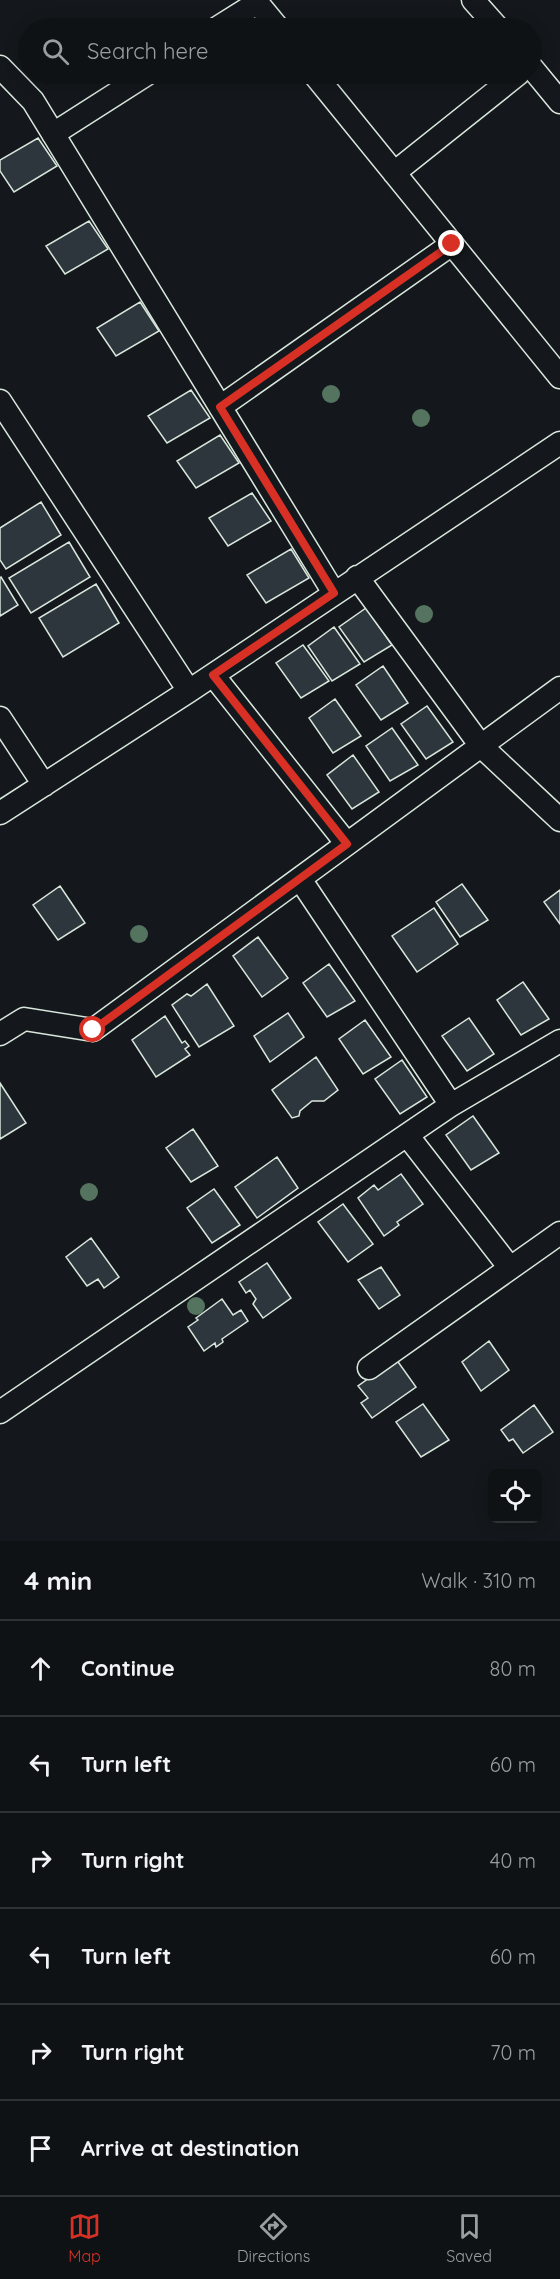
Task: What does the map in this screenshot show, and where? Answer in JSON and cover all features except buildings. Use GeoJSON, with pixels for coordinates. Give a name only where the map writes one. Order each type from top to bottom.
{"type":"FeatureCollection","features":[{"type":"Feature","properties":{"kind":"street"},"geometry":{"type":"LineString","coordinates":[[474,0],[489,18]]}},
{"type":"Feature","properties":{"kind":"street"},"geometry":{"type":"LineString","coordinates":[[231,18],[256,1],[270,18]]}},
{"type":"Feature","properties":{"kind":"street"},"geometry":{"type":"LineString","coordinates":[[0,67],[33,102],[334,593]]}},
{"type":"Feature","properties":{"kind":"street"},"geometry":{"type":"LineString","coordinates":[[542,81],[560,102]]}},
{"type":"Feature","properties":{"kind":"street"},"geometry":{"type":"LineString","coordinates":[[52,134],[131,84]]}},
{"type":"Feature","properties":{"kind":"street"},"geometry":{"type":"LineString","coordinates":[[322,84],[560,377]]}},
{"type":"Feature","properties":{"kind":"street"},"geometry":{"type":"LineString","coordinates":[[394,173],[505,84]]}},
{"type":"Feature","properties":{"kind":"street"},"geometry":{"type":"LineString","coordinates":[[220,407],[452,244]]}},
{"type":"Feature","properties":{"kind":"street"},"geometry":{"type":"LineString","coordinates":[[0,401],[189,691]]}},
{"type":"Feature","properties":{"kind":"street"},"geometry":{"type":"LineString","coordinates":[[0,813],[189,691],[560,443]]}},
{"type":"Feature","properties":{"kind":"street"},"geometry":{"type":"LineString","coordinates":[[357,577],[481,746],[560,820]]}},
{"type":"Feature","properties":{"kind":"street"},"geometry":{"type":"LineString","coordinates":[[213,675],[347,844]]}},
{"type":"Feature","properties":{"kind":"street"},"geometry":{"type":"LineString","coordinates":[[0,1034],[24,1019],[93,1030],[560,688]]}},
{"type":"Feature","properties":{"kind":"street"},"geometry":{"type":"LineString","coordinates":[[0,718],[44,785]]}},
{"type":"Feature","properties":{"kind":"street"},"geometry":{"type":"LineString","coordinates":[[300,879],[451,1105]]}},
{"type":"Feature","properties":{"kind":"street"},"geometry":{"type":"LineString","coordinates":[[0,1412],[451,1105],[560,1041]]}},
{"type":"Feature","properties":{"kind":"street"},"geometry":{"type":"LineString","coordinates":[[407,1135],[510,1268]]}},
{"type":"Feature","properties":{"kind":"street"},"geometry":{"type":"LineString","coordinates":[[369,1368],[560,1233]]}},
{"type":"Feature","properties":{"kind":"route"},"geometry":{"type":"LineString","coordinates":[[93,1030],[347,844],[213,675],[334,593],[220,407],[452,244]]}}]}
